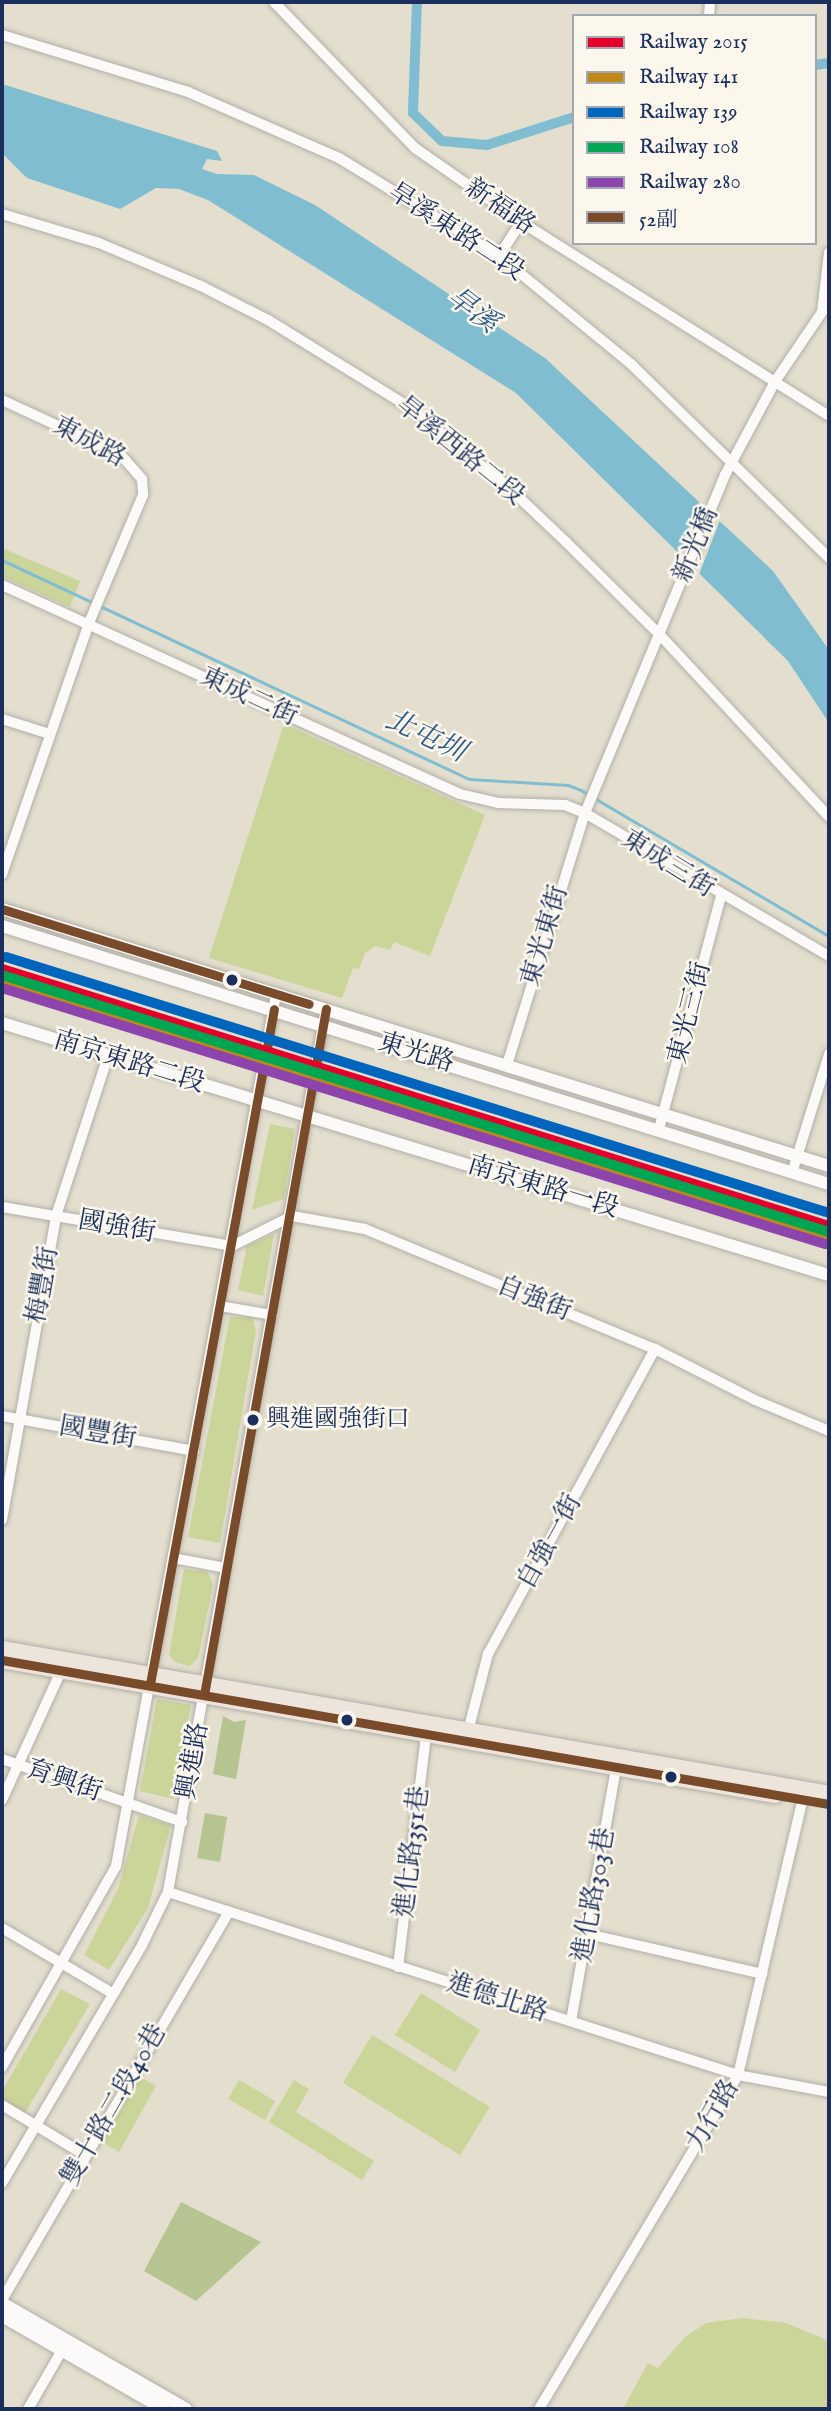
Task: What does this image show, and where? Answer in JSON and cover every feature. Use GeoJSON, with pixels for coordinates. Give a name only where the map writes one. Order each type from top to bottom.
{"type":"FeatureCollection","features":[{"type":"Feature","properties":{"kind":"main road"},"geometry":{"type":"LineString","coordinates":[[2,1648],[151,1679],[467,1737],[804,1794],[829,1804]]}},
{"type":"Feature","properties":{"kind":"main road"},"geometry":{"type":"LineString","coordinates":[[2,1660],[61,1671],[151,1679]]}},
{"type":"Feature","properties":{"kind":"main road"},"geometry":{"type":"LineString","coordinates":[[205,1689],[426,1737],[467,1737],[617,1769],[804,1794],[829,1794]]}},
{"type":"Feature","properties":{"kind":"street","name":"新福路"},"geometry":{"type":"LineString","coordinates":[[274,2],[415,148],[521,222],[776,380],[829,416]]}},
{"type":"Feature","properties":{"kind":"street","name":"旱溪東路二段"},"geometry":{"type":"LineString","coordinates":[[2,35],[188,92],[339,158],[499,256],[632,365],[829,558]]}},
{"type":"Feature","properties":{"kind":"street","name":"旱溪西路二段"},"geometry":{"type":"LineString","coordinates":[[2,214],[99,243],[201,286],[345,366],[407,406],[507,486],[660,635],[829,817]]}},
{"type":"Feature","properties":{"kind":"street"},"geometry":{"type":"LineString","coordinates":[[499,256],[521,222]]}},
{"type":"Feature","properties":{"kind":"street","name":"新光橋"},"geometry":{"type":"LineString","coordinates":[[596,788],[725,475],[776,380],[822,312],[829,252]]}},
{"type":"Feature","properties":{"kind":"street","name":"東成路"},"geometry":{"type":"LineString","coordinates":[[2,400],[121,455],[134,466],[144,495],[89,623]]}},
{"type":"Feature","properties":{"kind":"street","name":"東成二街"},"geometry":{"type":"LineString","coordinates":[[2,585],[460,794],[498,803]]}},
{"type":"Feature","properties":{"kind":"street"},"geometry":{"type":"LineString","coordinates":[[2,873],[89,623]]}},
{"type":"Feature","properties":{"kind":"street"},"geometry":{"type":"LineString","coordinates":[[2,719],[50,734]]}},
{"type":"Feature","properties":{"kind":"street","name":"東光東街"},"geometry":{"type":"LineString","coordinates":[[507,1065],[586,811],[596,788]]}},
{"type":"Feature","properties":{"kind":"street","name":"東成三街"},"geometry":{"type":"LineString","coordinates":[[498,803],[544,802],[586,811],[721,896],[829,956]]}},
{"type":"Feature","properties":{"kind":"street","name":"東光三街"},"geometry":{"type":"LineString","coordinates":[[659,1129],[721,896]]}},
{"type":"Feature","properties":{"kind":"street","name":"東光路"},"geometry":{"type":"LineString","coordinates":[[2,909],[829,1166]]}},
{"type":"Feature","properties":{"kind":"street","name":"東光路"},"geometry":{"type":"LineString","coordinates":[[2,926],[829,1184]]}},
{"type":"Feature","properties":{"kind":"street"},"geometry":{"type":"LineString","coordinates":[[2,2067],[116,1866],[232,1246],[276,994]]}},
{"type":"Feature","properties":{"kind":"street","name":"興進路"},"geometry":{"type":"LineString","coordinates":[[2,2183],[168,1892],[292,1216],[326,1009]]}},
{"type":"Feature","properties":{"kind":"street","name":"南京東路二段"},"geometry":{"type":"LineString","coordinates":[[2,1023],[256,1100]]}},
{"type":"Feature","properties":{"kind":"street"},"geometry":{"type":"LineString","coordinates":[[792,1173],[829,1054]]}},
{"type":"Feature","properties":{"kind":"street","name":"梅豐街"},"geometry":{"type":"LineString","coordinates":[[2,1520],[56,1216],[108,1056]]}},
{"type":"Feature","properties":{"kind":"street","name":"南京東路一段"},"geometry":{"type":"LineString","coordinates":[[256,1100],[829,1275]]}},
{"type":"Feature","properties":{"kind":"street","name":"國強街"},"geometry":{"type":"LineString","coordinates":[[2,1207],[232,1246]]}},
{"type":"Feature","properties":{"kind":"street"},"geometry":{"type":"LineString","coordinates":[[232,1246],[292,1216]]}},
{"type":"Feature","properties":{"kind":"street","name":"自強街"},"geometry":{"type":"LineString","coordinates":[[292,1216],[365,1229],[655,1349],[755,1400],[829,1431]]}},
{"type":"Feature","properties":{"kind":"street"},"geometry":{"type":"LineString","coordinates":[[220,1306],[272,1315]]}},
{"type":"Feature","properties":{"kind":"street","name":"自強一街"},"geometry":{"type":"LineString","coordinates":[[467,1737],[488,1654],[655,1349]]}},
{"type":"Feature","properties":{"kind":"street","name":"國豐街"},"geometry":{"type":"LineString","coordinates":[[2,1416],[194,1451]]}},
{"type":"Feature","properties":{"kind":"street"},"geometry":{"type":"LineString","coordinates":[[173,1558],[226,1568]]}},
{"type":"Feature","properties":{"kind":"street"},"geometry":{"type":"LineString","coordinates":[[2,1800],[61,1671]]}},
{"type":"Feature","properties":{"kind":"street","name":"進化路351巷"},"geometry":{"type":"LineString","coordinates":[[398,1967],[426,1737]]}},
{"type":"Feature","properties":{"kind":"street","name":"育興街"},"geometry":{"type":"LineString","coordinates":[[2,1759],[182,1822]]}},
{"type":"Feature","properties":{"kind":"street","name":"進化路303巷"},"geometry":{"type":"LineString","coordinates":[[571,2021],[617,1769]]}},
{"type":"Feature","properties":{"kind":"street","name":"力行路"},"geometry":{"type":"LineString","coordinates":[[539,2409],[738,2075],[804,1794]]}},
{"type":"Feature","properties":{"kind":"street","name":"進德北路"},"geometry":{"type":"LineString","coordinates":[[168,1892],[738,2075],[829,2092]]}},
{"type":"Feature","properties":{"kind":"street","name":"雙十路二段40巷"},"geometry":{"type":"LineString","coordinates":[[2,2302],[229,1911]]}},
{"type":"Feature","properties":{"kind":"street"},"geometry":{"type":"LineString","coordinates":[[2,1928],[112,1993]]}},
{"type":"Feature","properties":{"kind":"street"},"geometry":{"type":"LineString","coordinates":[[588,1934],[762,1974]]}},
{"type":"Feature","properties":{"kind":"street"},"geometry":{"type":"LineString","coordinates":[[2,2105],[85,2155]]}},
{"type":"Feature","properties":{"kind":"street"},"geometry":{"type":"LineString","coordinates":[[2,2302],[64,2346],[164,2409]]}},
{"type":"Feature","properties":{"kind":"street"},"geometry":{"type":"LineString","coordinates":[[2,2316],[64,2346]]}},
{"type":"Feature","properties":{"kind":"street"},"geometry":{"type":"LineString","coordinates":[[28,2409],[64,2346]]}},
{"type":"Feature","properties":{"kind":"street"},"geometry":{"type":"LineString","coordinates":[[150,2401],[186,2409]]}},
{"type":"Feature","properties":{"kind":"green space"},"geometry":{"type":"Polygon","coordinates":[[[2,548],[80,581],[70,607],[2,576],[2,548]]]}},
{"type":"Feature","properties":{"kind":"green space"},"geometry":{"type":"Polygon","coordinates":[[[284,724],[485,815],[430,956],[394,942],[390,950],[376,946],[365,953],[359,969],[353,968],[342,998],[209,958],[284,724]]]}},
{"type":"Feature","properties":{"kind":"green space"},"geometry":{"type":"Polygon","coordinates":[[[270,1124],[295,1129],[284,1199],[252,1210],[270,1124]]]}},
{"type":"Feature","properties":{"kind":"green space"},"geometry":{"type":"Polygon","coordinates":[[[274,1234],[263,1296],[238,1290],[247,1246],[274,1234]]]}},
{"type":"Feature","properties":{"kind":"green space"},"geometry":{"type":"Polygon","coordinates":[[[230,1317],[252,1317],[256,1330],[220,1543],[188,1537],[230,1317]]]}},
{"type":"Feature","properties":{"kind":"green space"},"geometry":{"type":"Polygon","coordinates":[[[184,1569],[208,1572],[213,1585],[198,1658],[190,1666],[175,1662],[169,1655],[184,1569]]]}},
{"type":"Feature","properties":{"kind":"green space"},"geometry":{"type":"Polygon","coordinates":[[[157,1699],[191,1705],[174,1799],[140,1791],[157,1699]]]}},
{"type":"Feature","properties":{"kind":"green space"},"geometry":{"type":"Polygon","coordinates":[[[223,1716],[234,1722],[246,1720],[236,1779],[213,1774],[223,1716]]]}},
{"type":"Feature","properties":{"kind":"green space"},"geometry":{"type":"Polygon","coordinates":[[[205,1813],[227,1817],[220,1862],[197,1858],[205,1813]]]}},
{"type":"Feature","properties":{"kind":"green space"},"geometry":{"type":"Polygon","coordinates":[[[139,1815],[171,1825],[148,1908],[109,1970],[84,1955],[118,1889],[139,1815]]]}},
{"type":"Feature","properties":{"kind":"green space"},"geometry":{"type":"Polygon","coordinates":[[[61,1989],[90,2004],[25,2113],[2,2099],[2,2091],[61,1989]]]}},
{"type":"Feature","properties":{"kind":"green space"},"geometry":{"type":"Polygon","coordinates":[[[421,1993],[480,2030],[455,2072],[395,2035],[421,1993]]]}},
{"type":"Feature","properties":{"kind":"green space"},"geometry":{"type":"Polygon","coordinates":[[[372,2035],[490,2107],[460,2155],[343,2083],[372,2035]]]}},
{"type":"Feature","properties":{"kind":"green space"},"geometry":{"type":"Polygon","coordinates":[[[140,2077],[156,2086],[119,2152],[102,2142],[140,2077]]]}},
{"type":"Feature","properties":{"kind":"green space"},"geometry":{"type":"Polygon","coordinates":[[[239,2080],[275,2101],[265,2120],[228,2099],[239,2080]]]}},
{"type":"Feature","properties":{"kind":"green space"},"geometry":{"type":"Polygon","coordinates":[[[294,2080],[309,2089],[296,2112],[374,2161],[362,2180],[269,2122],[294,2080]]]}},
{"type":"Feature","properties":{"kind":"green space"},"geometry":{"type":"Polygon","coordinates":[[[181,2202],[261,2242],[196,2301],[144,2271],[181,2202]]]}},
{"type":"Feature","properties":{"kind":"green space"},"geometry":{"type":"Polygon","coordinates":[[[743,2318],[786,2323],[829,2341],[829,2409],[623,2409],[648,2363],[658,2368],[685,2337],[706,2323],[743,2318]]]}},
{"type":"Feature","properties":{"kind":"water","name":"旱溪"},"geometry":{"type":"Polygon","coordinates":[[[2,84],[217,151],[222,161],[207,159],[202,169],[217,174],[254,175],[315,205],[545,358],[773,571],[829,650],[829,723],[788,661],[516,393],[208,200],[179,189],[156,188],[120,209],[27,178],[2,153],[2,84]]]}},
{"type":"Feature","properties":{"kind":"pier"},"geometry":{"type":"Polygon","coordinates":[[[701,497],[722,515],[698,577],[678,557],[701,497]]]}},
{"type":"Feature","properties":{"kind":"waterway"},"geometry":{"type":"LineString","coordinates":[[417,2],[413,113],[442,141],[487,145],[572,118]]}},
{"type":"Feature","properties":{"kind":"waterway"},"geometry":{"type":"LineString","coordinates":[[817,65],[829,63]]}},
{"type":"Feature","properties":{"kind":"waterway","name":"北屯圳"},"geometry":{"type":"LineString","coordinates":[[2,560],[94,603]]}},
{"type":"Feature","properties":{"kind":"waterway","name":"北屯圳"},"geometry":{"type":"LineString","coordinates":[[100,606],[470,779],[568,785],[581,790],[829,936]]}},
{"type":"Feature","properties":{"kind":"rail line","name":"139"},"geometry":{"type":"LineString","coordinates":[[6,957],[829,1213]]}},
{"type":"Feature","properties":{"kind":"rail line","name":"2015"},"geometry":{"type":"LineString","coordinates":[[2,969],[829,1226]]}},
{"type":"Feature","properties":{"kind":"rail line","name":"108"},"geometry":{"type":"LineString","coordinates":[[2,975],[829,1232]]}},
{"type":"Feature","properties":{"kind":"rail line","name":"141"},"geometry":{"type":"LineString","coordinates":[[2,982],[825,1238]]}},
{"type":"Feature","properties":{"kind":"rail line","name":"280"},"geometry":{"type":"LineString","coordinates":[[2,988],[825,1244]]}},
{"type":"Feature","properties":{"kind":"transit line","name":"52副"},"geometry":{"type":"LineString","coordinates":[[2,909],[309,1004]]}},
{"type":"Feature","properties":{"kind":"transit line","name":"52副"},"geometry":{"type":"LineString","coordinates":[[150,1684],[274,1009]]}},
{"type":"Feature","properties":{"kind":"transit line","name":"52副"},"geometry":{"type":"LineString","coordinates":[[204,1695],[326,1009]]}},
{"type":"Feature","properties":{"kind":"transit line","name":"52副"},"geometry":{"type":"LineString","coordinates":[[2,1660],[829,1804]]}},
{"type":"Feature","properties":{"kind":"place","name":"興進國強街口"},"geometry":{"type":"Point","coordinates":[253,1420]}}]}
